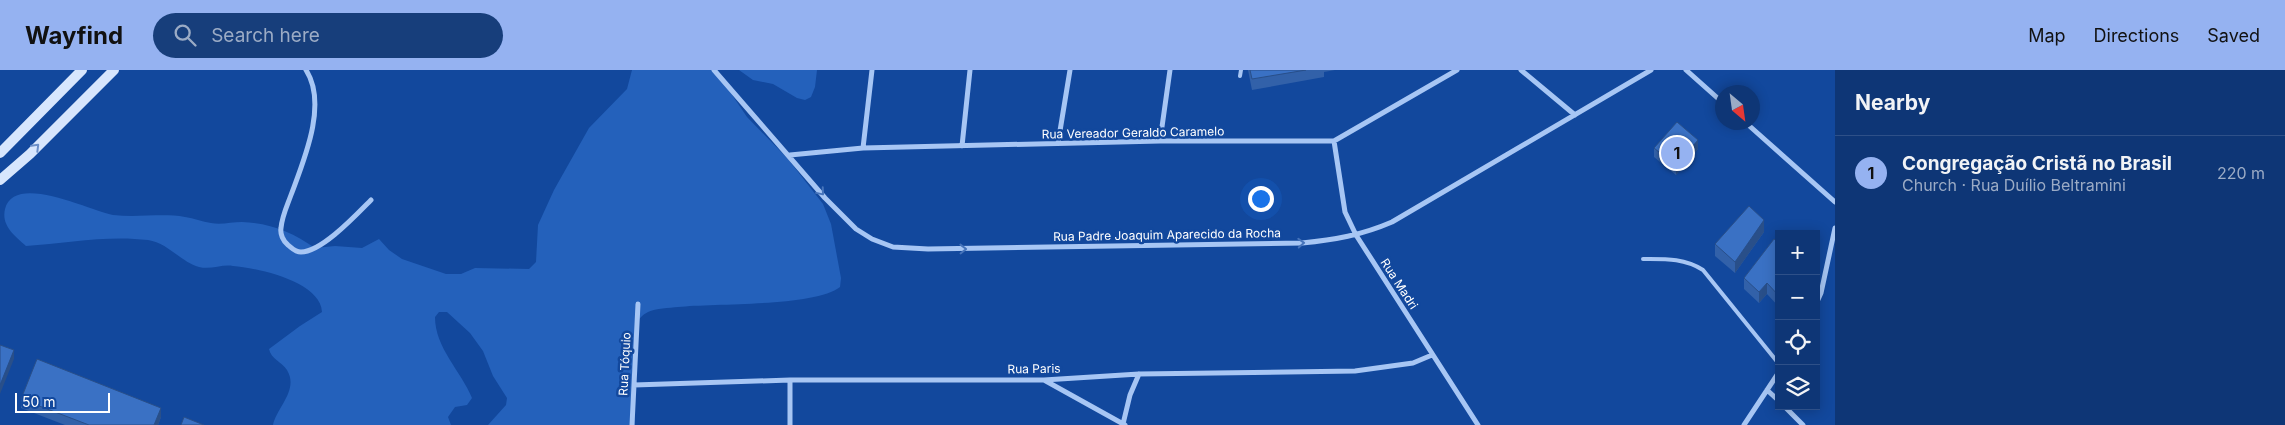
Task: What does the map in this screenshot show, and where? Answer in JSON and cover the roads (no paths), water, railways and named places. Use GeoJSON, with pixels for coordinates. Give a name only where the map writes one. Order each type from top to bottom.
{"type":"FeatureCollection","features":[{"type":"Feature","properties":{"kind":"main road"},"geometry":{"type":"LineString","coordinates":[[0,153],[82,70]]}},
{"type":"Feature","properties":{"kind":"main road"},"geometry":{"type":"LineString","coordinates":[[0,180],[30,154],[114,70]]}},
{"type":"Feature","properties":{"kind":"street"},"geometry":{"type":"LineString","coordinates":[[306,70],[313,84],[314,122],[300,170],[282,218],[280,231],[284,242],[294,250],[302,252],[320,244],[344,227],[371,200]]}},
{"type":"Feature","properties":{"kind":"street","name":"Rua Padre Joaquim Aparecido da Rocha"},"geometry":{"type":"LineString","coordinates":[[714,70],[856,230],[872,240],[893,247],[928,250],[1302,243],[1336,240],[1370,231],[1392,222],[1651,70]]}},
{"type":"Feature","properties":{"kind":"street"},"geometry":{"type":"LineString","coordinates":[[862,148],[872,70]]}},
{"type":"Feature","properties":{"kind":"street"},"geometry":{"type":"LineString","coordinates":[[962,146],[970,70]]}},
{"type":"Feature","properties":{"kind":"street"},"geometry":{"type":"LineString","coordinates":[[1058,144],[1070,70]]}},
{"type":"Feature","properties":{"kind":"street"},"geometry":{"type":"LineString","coordinates":[[1160,141],[1170,70]]}},
{"type":"Feature","properties":{"kind":"street","name":"Rua Vereador Geraldo Caramelo"},"geometry":{"type":"LineString","coordinates":[[790,155],[862,148],[1160,141],[1334,141],[1457,70]]}},
{"type":"Feature","properties":{"kind":"street"},"geometry":{"type":"LineString","coordinates":[[1521,70],[1575,115]]}},
{"type":"Feature","properties":{"kind":"street"},"geometry":{"type":"LineString","coordinates":[[1686,70],[1715,96]]}},
{"type":"Feature","properties":{"kind":"street"},"geometry":{"type":"LineString","coordinates":[[1754,130],[1835,202]]}},
{"type":"Feature","properties":{"kind":"street","name":"Rua Madri"},"geometry":{"type":"LineString","coordinates":[[1334,141],[1345,212],[1356,235],[1478,425]]}},
{"type":"Feature","properties":{"kind":"street"},"geometry":{"type":"LineString","coordinates":[[1820,295],[1835,228]]}},
{"type":"Feature","properties":{"kind":"street","name":"Rua Tóquio"},"geometry":{"type":"LineString","coordinates":[[632,425],[638,304]]}},
{"type":"Feature","properties":{"kind":"street","name":"Rua Paris"},"geometry":{"type":"LineString","coordinates":[[634,385],[790,380],[1044,380],[1140,374],[1355,371],[1413,364],[1432,355]]}},
{"type":"Feature","properties":{"kind":"street"},"geometry":{"type":"LineString","coordinates":[[1044,380],[1124,425],[1130,395],[1140,374]]}},
{"type":"Feature","properties":{"kind":"street"},"geometry":{"type":"LineString","coordinates":[[1744,425],[1775,378]]}},
{"type":"Feature","properties":{"kind":"street"},"geometry":{"type":"LineString","coordinates":[[790,380],[790,425]]}},
{"type":"Feature","properties":{"kind":"street"},"geometry":{"type":"LineString","coordinates":[[1767,390],[1775,397]]}},
{"type":"Feature","properties":{"kind":"street"},"geometry":{"type":"LineString","coordinates":[[1788,410],[1802,425]]}},
{"type":"Feature","properties":{"kind":"lane"},"geometry":{"type":"LineString","coordinates":[[1240,76],[1241,70]]}},
{"type":"Feature","properties":{"kind":"lane"},"geometry":{"type":"LineString","coordinates":[[1643,259],[1682,260],[1704,270],[1775,359]]}},
{"type":"Feature","properties":{"kind":"place","name":"Congregação Cristã no Brasil"},"geometry":{"type":"Point","coordinates":[1677,153]}}]}
